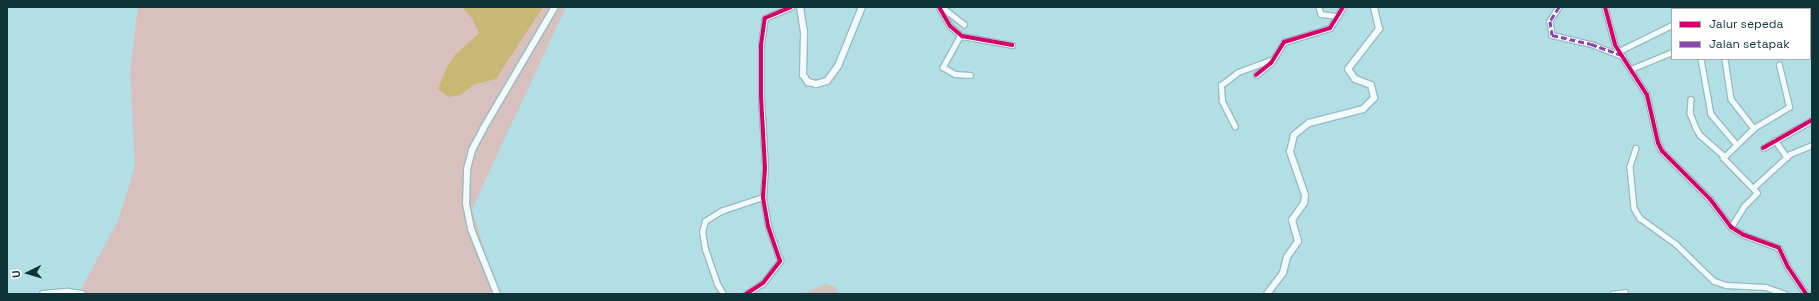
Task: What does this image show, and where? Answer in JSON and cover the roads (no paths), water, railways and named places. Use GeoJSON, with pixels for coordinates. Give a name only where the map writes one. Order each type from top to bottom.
{"type":"FeatureCollection","features":[{"type":"Feature","properties":{"kind":"main road"},"geometry":{"type":"LineString","coordinates":[[497,294],[471,229],[466,203],[467,169],[472,150],[483,129],[555,7]]}},
{"type":"Feature","properties":{"kind":"main road"},"geometry":{"type":"LineString","coordinates":[[800,7],[804,32],[803,75],[808,82],[816,84],[827,81],[838,66],[862,7]]}},
{"type":"Feature","properties":{"kind":"main road"},"geometry":{"type":"LineString","coordinates":[[1267,294],[1283,273],[1287,257],[1298,241],[1292,220],[1304,203],[1305,195],[1290,152],[1294,135],[1309,124],[1363,109],[1374,98],[1371,85],[1355,79],[1348,69],[1379,29],[1374,7]]}},
{"type":"Feature","properties":{"kind":"main road"},"geometry":{"type":"LineString","coordinates":[[43,294],[82,294]]}},
{"type":"Feature","properties":{"kind":"street"},"geometry":{"type":"LineString","coordinates":[[746,294],[763,283],[780,261],[768,226],[762,197],[765,168],[760,85],[763,21],[771,13],[791,7]]}},
{"type":"Feature","properties":{"kind":"street"},"geometry":{"type":"LineString","coordinates":[[939,7],[950,26],[961,35],[976,40],[1012,45]]}},
{"type":"Feature","properties":{"kind":"street"},"geometry":{"type":"LineString","coordinates":[[942,7],[964,24]]}},
{"type":"Feature","properties":{"kind":"street"},"geometry":{"type":"LineString","coordinates":[[1319,7],[1321,14],[1338,16]]}},
{"type":"Feature","properties":{"kind":"street"},"geometry":{"type":"LineString","coordinates":[[1256,75],[1273,59],[1284,42],[1302,35],[1327,29],[1338,16],[1343,7]]}},
{"type":"Feature","properties":{"kind":"street"},"geometry":{"type":"LineString","coordinates":[[1559,7],[1550,21],[1552,35],[1591,44],[1623,56]]}},
{"type":"Feature","properties":{"kind":"street"},"geometry":{"type":"LineString","coordinates":[[1605,7],[1612,38],[1632,69],[1648,100],[1660,147],[1710,199],[1731,227],[1744,235],[1779,248],[1788,267],[1806,294]]}},
{"type":"Feature","properties":{"kind":"street"},"geometry":{"type":"LineString","coordinates":[[1620,51],[1671,26]]}},
{"type":"Feature","properties":{"kind":"street"},"geometry":{"type":"LineString","coordinates":[[961,35],[942,67],[955,74],[970,75]]}},
{"type":"Feature","properties":{"kind":"street"},"geometry":{"type":"LineString","coordinates":[[1632,69],[1671,52]]}},
{"type":"Feature","properties":{"kind":"street"},"geometry":{"type":"LineString","coordinates":[[1235,127],[1220,96],[1222,86],[1238,72],[1273,59]]}},
{"type":"Feature","properties":{"kind":"street"},"geometry":{"type":"LineString","coordinates":[[1701,60],[1711,114],[1736,144]]}},
{"type":"Feature","properties":{"kind":"street"},"geometry":{"type":"LineString","coordinates":[[1725,60],[1732,100],[1754,128]]}},
{"type":"Feature","properties":{"kind":"street"},"geometry":{"type":"LineString","coordinates":[[1724,156],[1754,128],[1789,107],[1779,65]]}},
{"type":"Feature","properties":{"kind":"street"},"geometry":{"type":"LineString","coordinates":[[1691,99],[1690,113],[1700,135],[1724,156],[1724,160],[1753,188],[1756,194],[1744,206],[1731,227]]}},
{"type":"Feature","properties":{"kind":"street"},"geometry":{"type":"LineString","coordinates":[[1763,148],[1812,120]]}},
{"type":"Feature","properties":{"kind":"street"},"geometry":{"type":"LineString","coordinates":[[1775,140],[1787,157]]}},
{"type":"Feature","properties":{"kind":"street"},"geometry":{"type":"LineString","coordinates":[[1753,188],[1787,157],[1812,145]]}},
{"type":"Feature","properties":{"kind":"street"},"geometry":{"type":"LineString","coordinates":[[1636,148],[1630,167],[1634,208],[1640,218],[1676,244],[1714,281],[1726,285],[1765,287],[1785,294]]}},
{"type":"Feature","properties":{"kind":"street"},"geometry":{"type":"LineString","coordinates":[[724,294],[717,284],[705,250],[702,232],[704,221],[721,211],[762,197]]}},
{"type":"Feature","properties":{"kind":"street"},"geometry":{"type":"LineString","coordinates":[[1612,294],[1625,292]]}}]}
